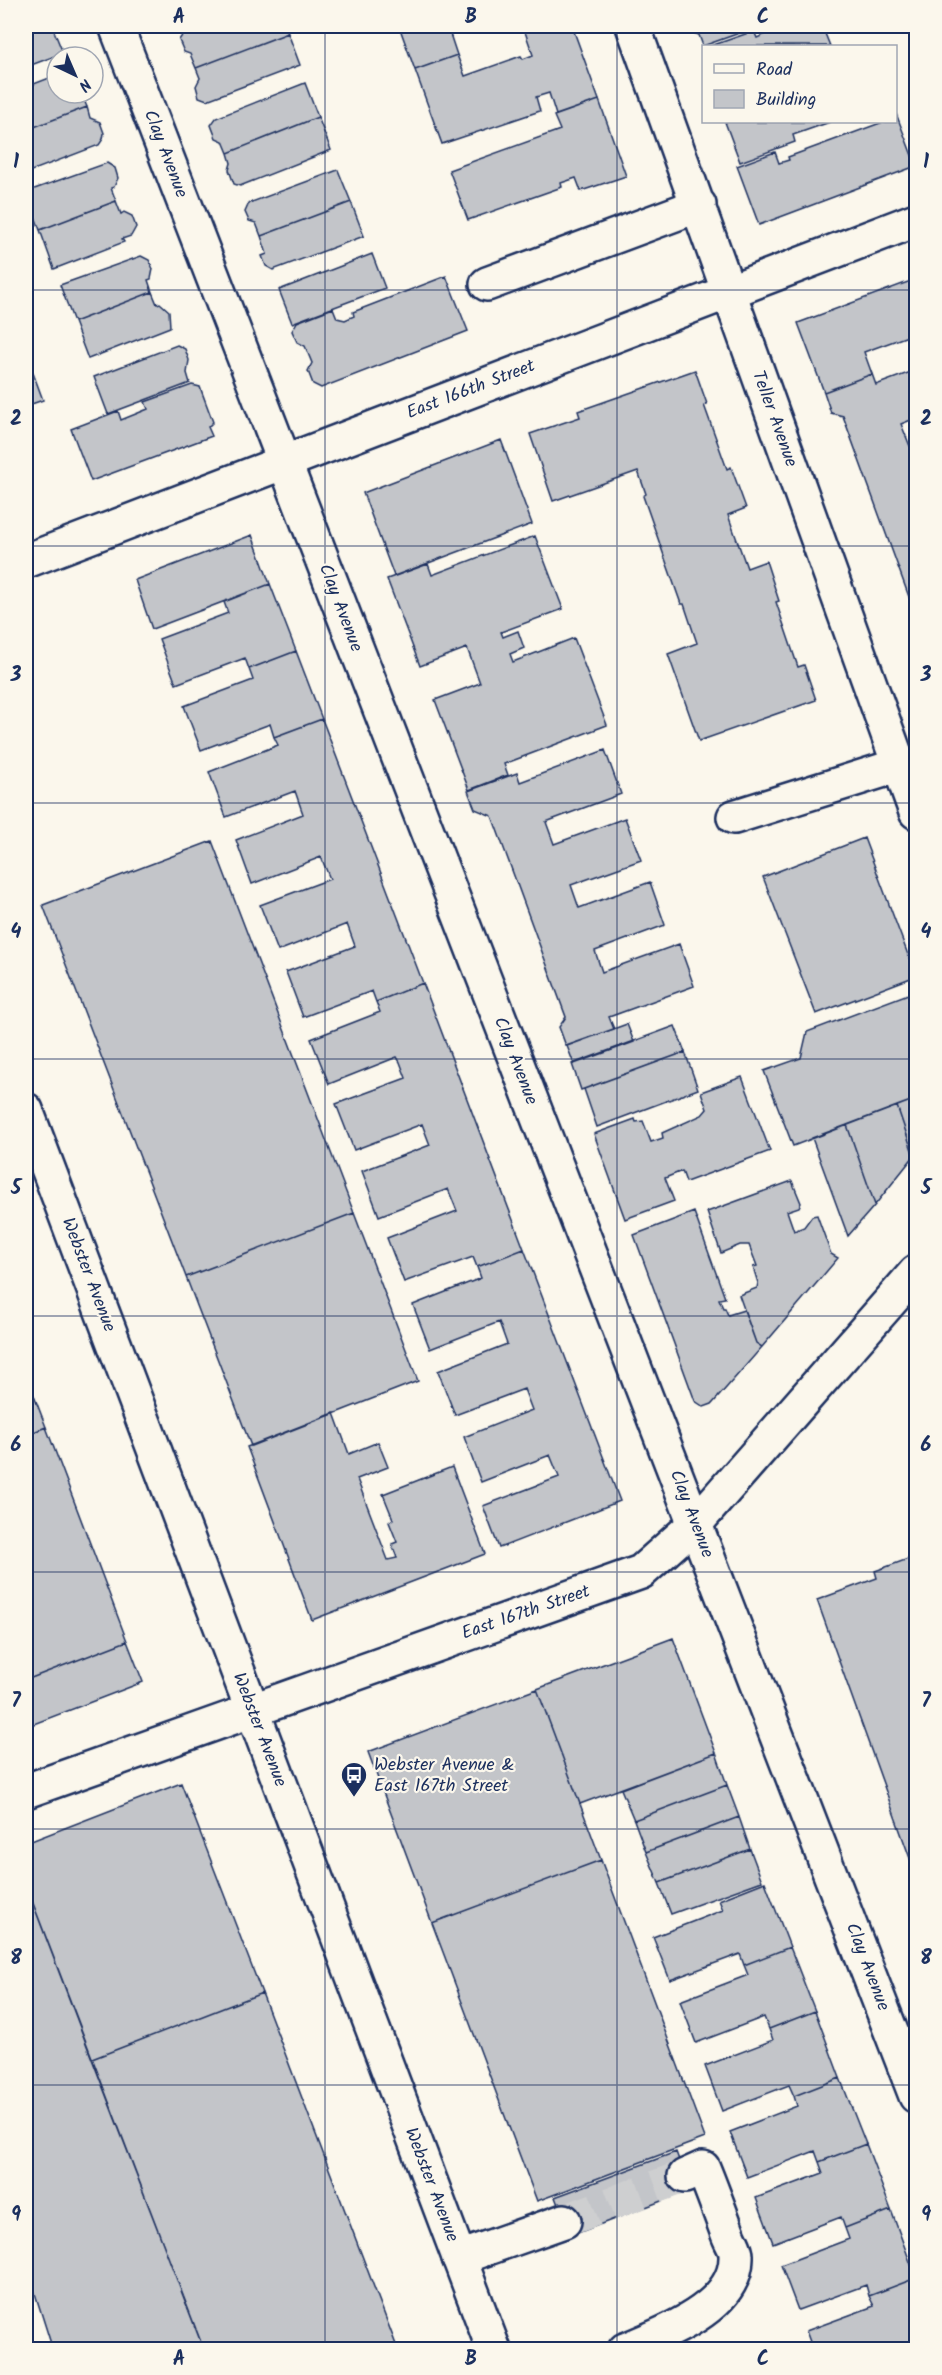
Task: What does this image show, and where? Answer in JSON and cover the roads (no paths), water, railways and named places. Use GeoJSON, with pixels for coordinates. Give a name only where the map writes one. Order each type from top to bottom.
{"type":"FeatureCollection","features":[{"type":"Feature","properties":{"kind":"street","name":"Clay Avenue"},"geometry":{"type":"LineString","coordinates":[[116,26],[916,2096]]}},
{"type":"Feature","properties":{"kind":"street","name":"Teller Avenue"},"geometry":{"type":"LineString","coordinates":[[633,26],[916,812]]}},
{"type":"Feature","properties":{"kind":"street"},"geometry":{"type":"LineString","coordinates":[[487,284],[699,205]]}},
{"type":"Feature","properties":{"kind":"street","name":"East 166th Street"},"geometry":{"type":"LineString","coordinates":[[26,561],[916,220]]}},
{"type":"Feature","properties":{"kind":"street"},"geometry":{"type":"LineString","coordinates":[[734,817],[900,765]]}},
{"type":"Feature","properties":{"kind":"street","name":"Webster Avenue"},"geometry":{"type":"LineString","coordinates":[[26,1110],[494,2349]]}},
{"type":"Feature","properties":{"kind":"street","name":"East 167th Street"},"geometry":{"type":"LineString","coordinates":[[26,1791],[641,1572],[695,1524],[916,1272]]}},
{"type":"Feature","properties":{"kind":"street"},"geometry":{"type":"LineString","coordinates":[[625,2349],[673,2329],[703,2312],[721,2295],[731,2278],[736,2255],[703,2168],[685,2176]]}},
{"type":"Feature","properties":{"kind":"street"},"geometry":{"type":"LineString","coordinates":[[459,2258],[564,2221]]}},
{"type":"Feature","properties":{"kind":"tunnel"},"geometry":{"type":"LineString","coordinates":[[564,2221],[685,2176]]}},
{"type":"Feature","properties":{"kind":"place","name":"Webster Avenue & East 167th Street"},"geometry":{"type":"Point","coordinates":[354,1798]}}]}
